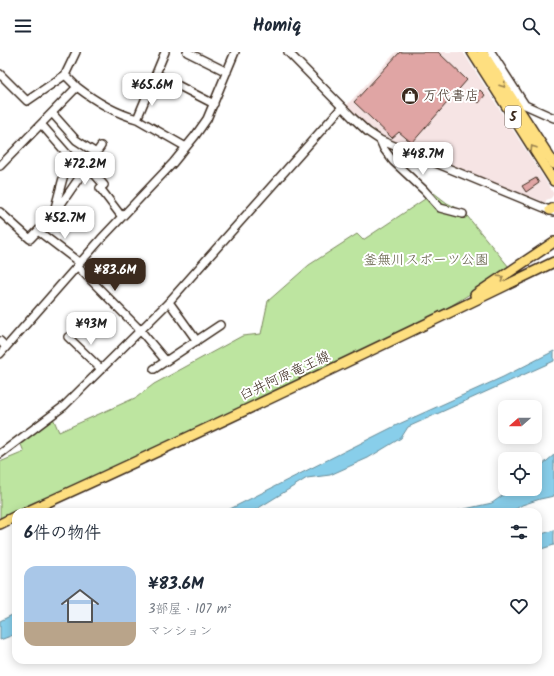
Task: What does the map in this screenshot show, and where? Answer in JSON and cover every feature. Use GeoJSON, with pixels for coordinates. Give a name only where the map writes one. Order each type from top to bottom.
{"type":"FeatureCollection","features":[{"type":"Feature","properties":{"kind":"main road","name":"5"},"geometry":{"type":"LineString","coordinates":[[472,52],[554,181]]}},
{"type":"Feature","properties":{"kind":"main road","name":"5"},"geometry":{"type":"LineString","coordinates":[[482,52],[554,164]]}},
{"type":"Feature","properties":{"kind":"main road"},"geometry":{"type":"LineString","coordinates":[[458,308],[554,242]]}},
{"type":"Feature","properties":{"kind":"main road","name":"臼井阿原竜王線"},"geometry":{"type":"LineString","coordinates":[[35,508],[269,400],[554,262]]}},
{"type":"Feature","properties":{"kind":"main road"},"geometry":{"type":"LineString","coordinates":[[0,524],[12,518]]}},
{"type":"Feature","properties":{"kind":"street"},"geometry":{"type":"LineString","coordinates":[[0,74],[27,101],[65,75],[76,52]]}},
{"type":"Feature","properties":{"kind":"street"},"geometry":{"type":"LineString","coordinates":[[137,119],[165,52]]}},
{"type":"Feature","properties":{"kind":"street"},"geometry":{"type":"LineString","coordinates":[[187,52],[227,72]]}},
{"type":"Feature","properties":{"kind":"street"},"geometry":{"type":"LineString","coordinates":[[0,354],[78,265],[186,147],[207,118],[235,52]]}},
{"type":"Feature","properties":{"kind":"street"},"geometry":{"type":"LineString","coordinates":[[288,52],[368,132],[380,140],[553,210]]}},
{"type":"Feature","properties":{"kind":"street"},"geometry":{"type":"LineString","coordinates":[[491,52],[525,105],[554,118]]}},
{"type":"Feature","properties":{"kind":"street"},"geometry":{"type":"LineString","coordinates":[[156,74],[214,104]]}},
{"type":"Feature","properties":{"kind":"street"},"geometry":{"type":"LineString","coordinates":[[65,75],[95,101],[137,119],[186,147]]}},
{"type":"Feature","properties":{"kind":"street"},"geometry":{"type":"LineString","coordinates":[[0,166],[78,87]]}},
{"type":"Feature","properties":{"kind":"street"},"geometry":{"type":"LineString","coordinates":[[0,454],[64,406],[169,302],[342,107]]}},
{"type":"Feature","properties":{"kind":"street"},"geometry":{"type":"LineString","coordinates":[[52,113],[76,140],[96,153]]}},
{"type":"Feature","properties":{"kind":"street"},"geometry":{"type":"LineString","coordinates":[[41,124],[69,156],[53,215]]}},
{"type":"Feature","properties":{"kind":"street"},"geometry":{"type":"LineString","coordinates":[[380,140],[393,161],[440,208],[463,214]]}},
{"type":"Feature","properties":{"kind":"street"},"geometry":{"type":"LineString","coordinates":[[0,212],[30,239],[53,215],[101,146]]}},
{"type":"Feature","properties":{"kind":"street"},"geometry":{"type":"LineString","coordinates":[[87,166],[104,185],[100,188],[122,217]]}},
{"type":"Feature","properties":{"kind":"street"},"geometry":{"type":"LineString","coordinates":[[38,231],[78,265],[140,330],[166,361]]}},
{"type":"Feature","properties":{"kind":"street"},"geometry":{"type":"LineString","coordinates":[[169,302],[197,340]]}},
{"type":"Feature","properties":{"kind":"street"},"geometry":{"type":"LineString","coordinates":[[154,369],[220,325]]}},
{"type":"Feature","properties":{"kind":"street"},"geometry":{"type":"LineString","coordinates":[[68,337],[101,369]]}},
{"type":"Feature","properties":{"kind":"street"},"geometry":{"type":"LineString","coordinates":[[0,341],[6,347]]}},
{"type":"Feature","properties":{"kind":"shaded area"},"geometry":{"type":"Polygon","coordinates":[[[396,52],[463,52],[554,194],[551,198],[546,200],[546,203],[424,155],[381,135],[355,115],[347,105],[396,52]]]}},
{"type":"Feature","properties":{"kind":"green space","name":"釜無川スポーツ公園"},"geometry":{"type":"Polygon","coordinates":[[[434,193],[447,203],[463,211],[509,267],[486,284],[441,312],[285,388],[24,508],[12,508],[12,513],[0,519],[0,462],[24,452],[20,442],[53,418],[59,432],[137,397],[154,384],[242,336],[261,334],[268,301],[309,265],[357,234],[363,240],[434,193]]]}},
{"type":"Feature","properties":{"kind":"water"},"geometry":{"type":"Polygon","coordinates":[[[554,351],[554,361],[408,427],[401,438],[368,458],[330,475],[307,478],[258,508],[232,508],[399,424],[503,377],[554,351]]]}},
{"type":"Feature","properties":{"kind":"water"},"geometry":{"type":"Polygon","coordinates":[[[554,455],[554,496],[540,499],[517,508],[469,508],[492,503],[502,496],[542,496],[542,465],[554,455]]]}},
{"type":"Feature","properties":{"kind":"water"},"geometry":{"type":"Polygon","coordinates":[[[554,530],[554,545],[542,549],[542,534],[554,530]]]}},
{"type":"Feature","properties":{"kind":"water"},"geometry":{"type":"Polygon","coordinates":[[[12,615],[12,636],[0,640],[0,621],[12,615]]]}},
{"type":"Feature","properties":{"kind":"building"},"geometry":{"type":"Polygon","coordinates":[[[400,52],[438,52],[467,80],[412,143],[399,132],[392,138],[354,102],[400,52]]]}},
{"type":"Feature","properties":{"kind":"building"},"geometry":{"type":"Polygon","coordinates":[[[480,90],[485,95],[479,103],[473,98],[480,90]]]}},
{"type":"Feature","properties":{"kind":"building"},"geometry":{"type":"Polygon","coordinates":[[[536,178],[539,183],[526,192],[522,186],[536,178]]]}},
{"type":"Feature","properties":{"kind":"place","name":"万代書店"},"geometry":{"type":"Point","coordinates":[410,96]}}]}
